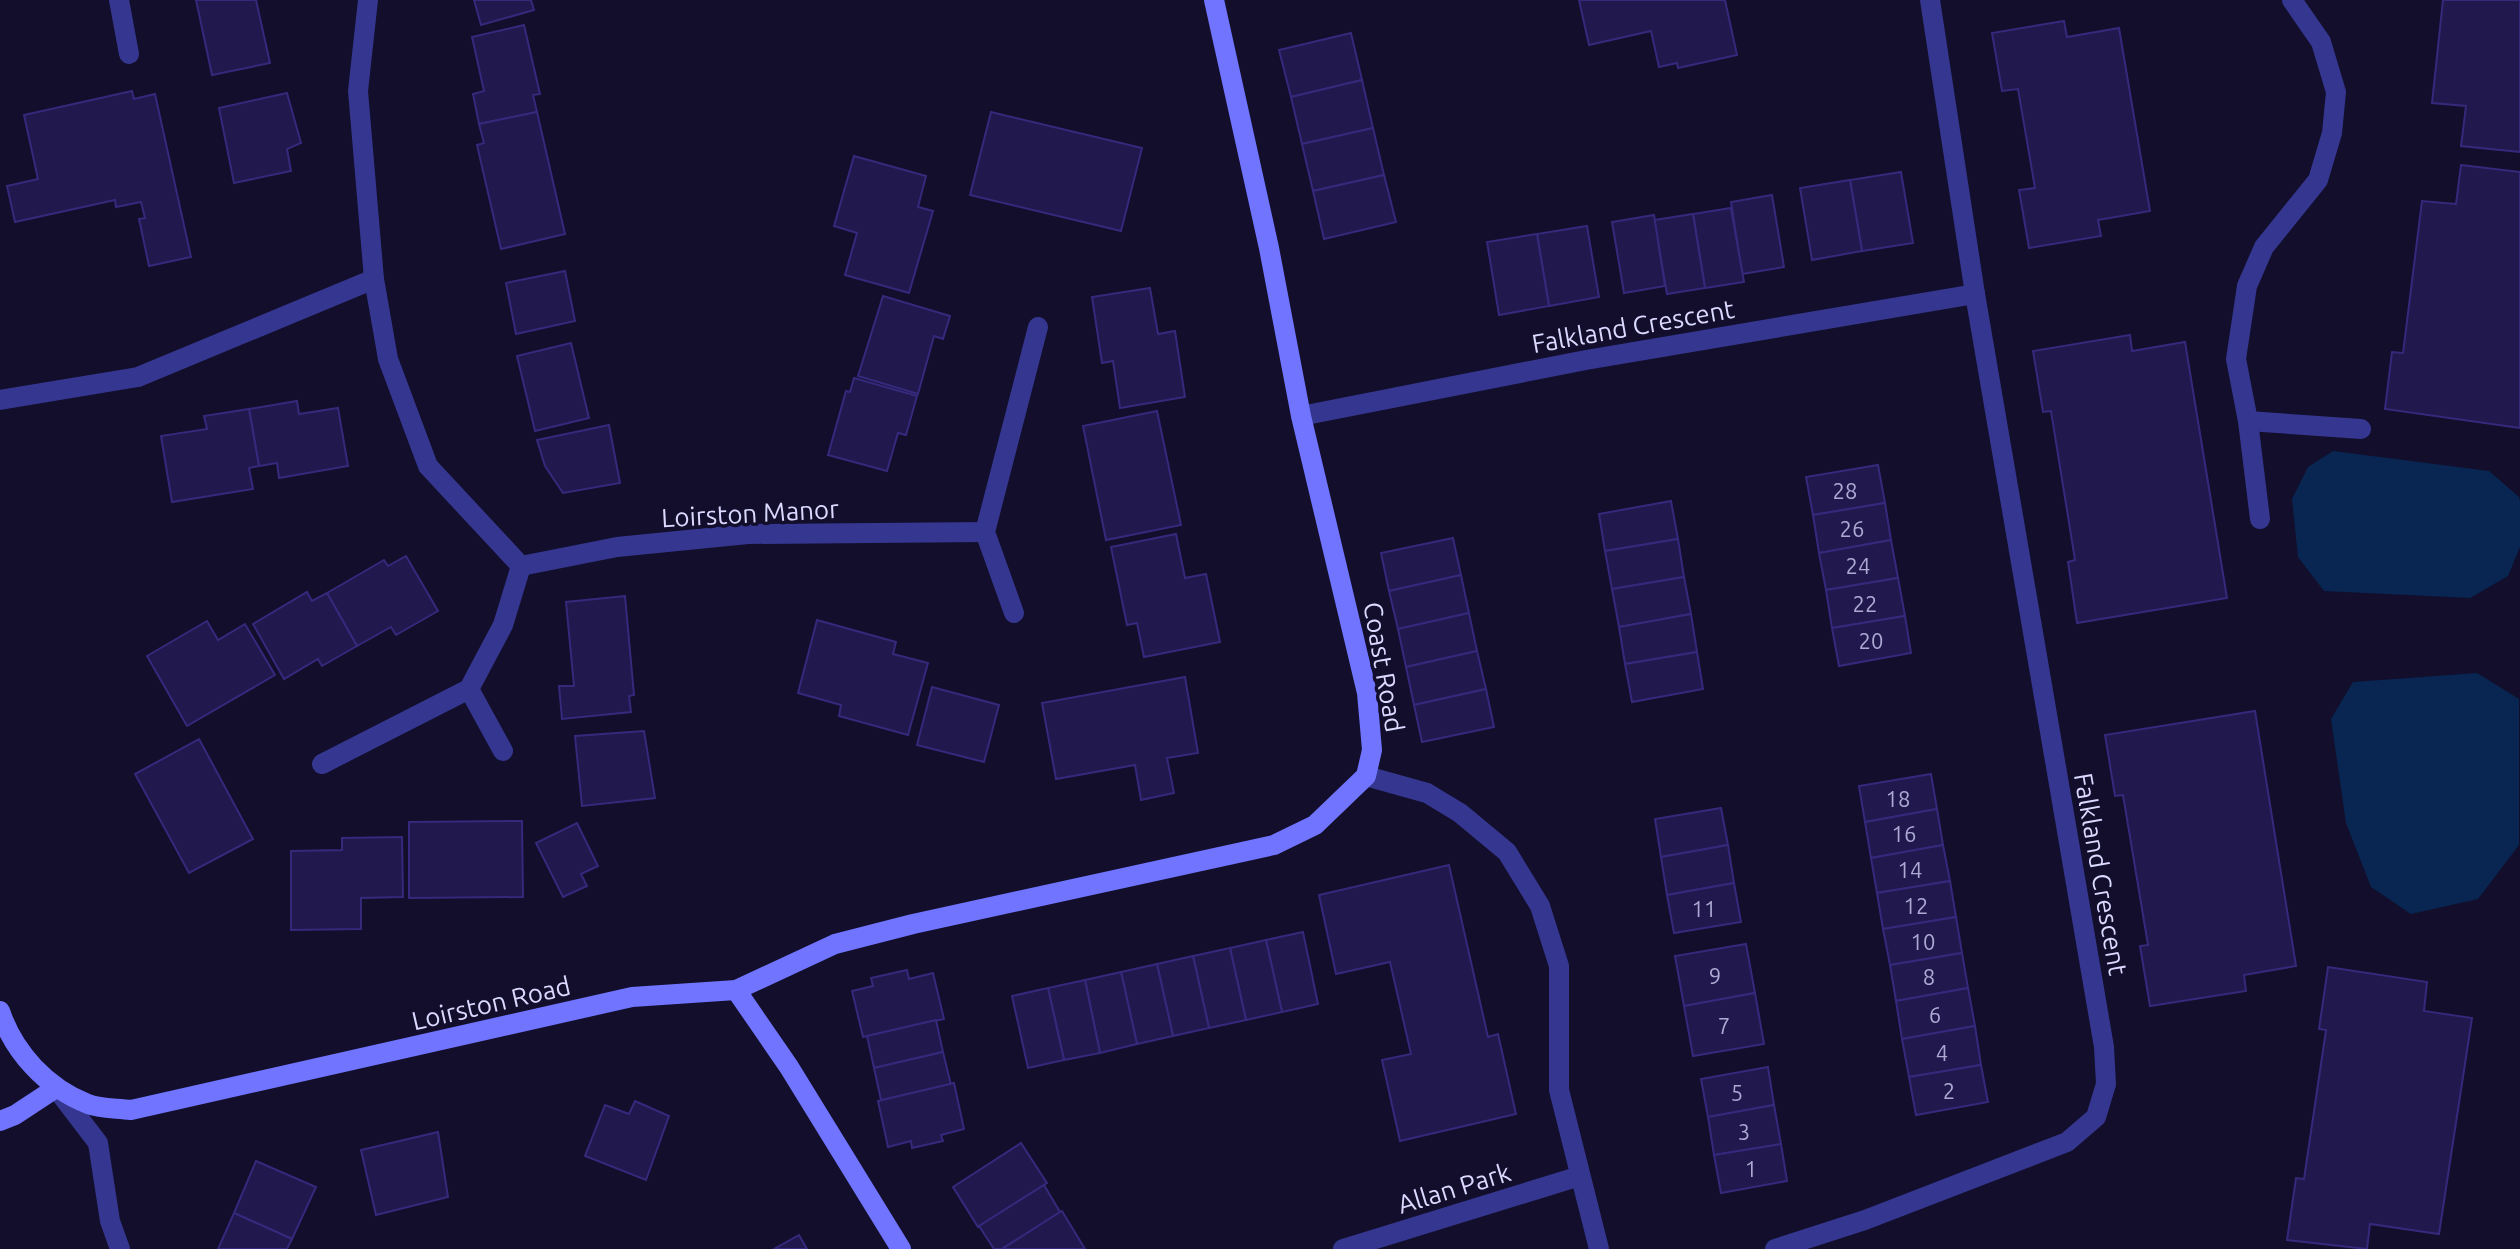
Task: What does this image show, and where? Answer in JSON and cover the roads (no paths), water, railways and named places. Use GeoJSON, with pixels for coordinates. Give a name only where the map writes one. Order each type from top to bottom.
{"type":"FeatureCollection","features":[{"type":"Feature","properties":{"kind":"street"},"geometry":{"type":"LineString","coordinates":[[119,0],[129,54]]}},
{"type":"Feature","properties":{"kind":"street"},"geometry":{"type":"LineString","coordinates":[[322,764],[469,689],[503,625],[521,566],[428,466],[388,359],[374,279],[358,91],[368,0]]}},
{"type":"Feature","properties":{"kind":"street","name":"Coast Road"},"geometry":{"type":"LineString","coordinates":[[1214,0],[1269,248],[1301,416],[1367,693],[1372,750],[1366,776]]}},
{"type":"Feature","properties":{"kind":"street","name":"Falkland Crescent"},"geometry":{"type":"LineString","coordinates":[[1775,1249],[1865,1220],[2067,1142],[2096,1117],[2106,1084],[2104,1047],[1975,294],[1930,0]]}},
{"type":"Feature","properties":{"kind":"street"},"geometry":{"type":"LineString","coordinates":[[2260,519],[2248,421],[2236,359],[2247,286],[2264,247],[2318,180],[2332,133],[2336,92],[2321,42],[2292,0]]}},
{"type":"Feature","properties":{"kind":"street"},"geometry":{"type":"LineString","coordinates":[[0,400],[138,377],[374,279]]}},
{"type":"Feature","properties":{"kind":"street","name":"Falkland Crescent"},"geometry":{"type":"LineString","coordinates":[[1301,416],[1586,360],[1975,294]]}},
{"type":"Feature","properties":{"kind":"street"},"geometry":{"type":"LineString","coordinates":[[1014,613],[985,532],[1038,327]]}},
{"type":"Feature","properties":{"kind":"street"},"geometry":{"type":"LineString","coordinates":[[2248,421],[2361,429]]}},
{"type":"Feature","properties":{"kind":"street","name":"Loirston Manor"},"geometry":{"type":"LineString","coordinates":[[521,566],[617,547],[748,534],[985,532]]}},
{"type":"Feature","properties":{"kind":"street"},"geometry":{"type":"LineString","coordinates":[[469,689],[503,751]]}},
{"type":"Feature","properties":{"kind":"street"},"geometry":{"type":"LineString","coordinates":[[901,1249],[789,1067],[736,990],[835,944],[1274,845],[1315,825],[1366,776],[1427,793],[1460,813],[1507,852],[1540,906],[1559,966],[1559,1090],[1599,1249]]}},
{"type":"Feature","properties":{"kind":"street","name":"Loirston Road"},"geometry":{"type":"LineString","coordinates":[[0,1011],[27,1060],[56,1088],[90,1105],[131,1110],[632,997],[736,990]]}},
{"type":"Feature","properties":{"kind":"street"},"geometry":{"type":"LineString","coordinates":[[0,1121],[15,1115],[56,1088],[98,1143],[110,1221],[120,1249]]}},
{"type":"Feature","properties":{"kind":"street","name":"Allan Park"},"geometry":{"type":"LineString","coordinates":[[1343,1249],[1580,1176]]}},
{"type":"Feature","properties":{"kind":"water"},"geometry":{"type":"Polygon","coordinates":[[[2333,451],[2489,471],[2520,501],[2520,547],[2508,576],[2470,598],[2324,591],[2298,557],[2292,499],[2308,467],[2333,451]]]}},
{"type":"Feature","properties":{"kind":"water"},"geometry":{"type":"Polygon","coordinates":[[[2477,673],[2519,699],[2519,845],[2478,899],[2411,914],[2371,887],[2346,823],[2331,719],[2353,682],[2477,673]]]}}]}
